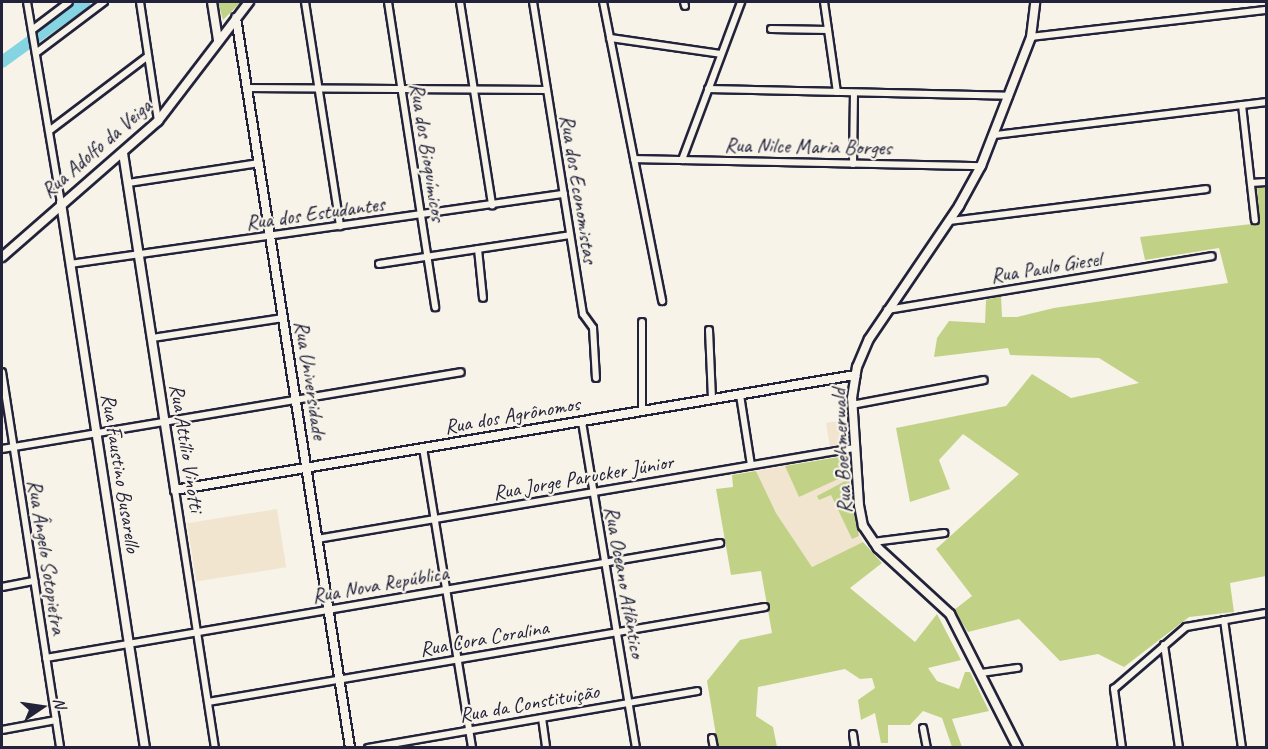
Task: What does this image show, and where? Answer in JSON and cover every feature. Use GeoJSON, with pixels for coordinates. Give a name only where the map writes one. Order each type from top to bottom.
{"type":"FeatureCollection","features":[{"type":"Feature","properties":{"kind":"street"},"geometry":{"type":"LineString","coordinates":[[27,2],[61,203]]}},
{"type":"Feature","properties":{"kind":"street"},"geometry":{"type":"LineString","coordinates":[[32,33],[69,2]]}},
{"type":"Feature","properties":{"kind":"street"},"geometry":{"type":"LineString","coordinates":[[36,53],[104,2]]}},
{"type":"Feature","properties":{"kind":"street"},"geometry":{"type":"LineString","coordinates":[[140,2],[158,121]]}},
{"type":"Feature","properties":{"kind":"street"},"geometry":{"type":"LineString","coordinates":[[212,2],[218,40]]}},
{"type":"Feature","properties":{"kind":"street","name":"Rua Adolfo da Veiga"},"geometry":{"type":"LineString","coordinates":[[2,257],[61,203],[123,153],[158,121],[249,2]]}},
{"type":"Feature","properties":{"kind":"street"},"geometry":{"type":"LineString","coordinates":[[305,2],[340,226]]}},
{"type":"Feature","properties":{"kind":"street","name":"Rua dos Bioquímicos"},"geometry":{"type":"LineString","coordinates":[[388,2],[435,308]]}},
{"type":"Feature","properties":{"kind":"street"},"geometry":{"type":"LineString","coordinates":[[460,2],[492,205]]}},
{"type":"Feature","properties":{"kind":"street","name":"Rua dos Economistas"},"geometry":{"type":"LineString","coordinates":[[533,2],[583,314],[593,328],[596,378]]}},
{"type":"Feature","properties":{"kind":"street"},"geometry":{"type":"LineString","coordinates":[[603,2],[662,301]]}},
{"type":"Feature","properties":{"kind":"street"},"geometry":{"type":"LineString","coordinates":[[682,160],[741,2]]}},
{"type":"Feature","properties":{"kind":"street"},"geometry":{"type":"LineString","coordinates":[[824,2],[837,92]]}},
{"type":"Feature","properties":{"kind":"street","name":"Rua Boehmerwald"},"geometry":{"type":"LineString","coordinates":[[1018,747],[981,673],[941,604],[873,542],[860,515],[852,405],[855,375],[869,339],[886,310],[950,221],[981,166],[995,135],[1031,37],[1035,2]]}},
{"type":"Feature","properties":{"kind":"street"},"geometry":{"type":"LineString","coordinates":[[1031,37],[1266,10]]}},
{"type":"Feature","properties":{"kind":"street","name":"Rua Universidade"},"geometry":{"type":"LineString","coordinates":[[236,18],[350,747]]}},
{"type":"Feature","properties":{"kind":"street"},"geometry":{"type":"LineString","coordinates":[[771,28],[828,30]]}},
{"type":"Feature","properties":{"kind":"street"},"geometry":{"type":"LineString","coordinates":[[610,38],[722,54]]}},
{"type":"Feature","properties":{"kind":"street"},"geometry":{"type":"LineString","coordinates":[[49,131],[148,56]]}},
{"type":"Feature","properties":{"kind":"street"},"geometry":{"type":"LineString","coordinates":[[247,88],[547,90]]}},
{"type":"Feature","properties":{"kind":"street"},"geometry":{"type":"LineString","coordinates":[[708,89],[1010,96]]}},
{"type":"Feature","properties":{"kind":"street"},"geometry":{"type":"LineString","coordinates":[[853,164],[854,93]]}},
{"type":"Feature","properties":{"kind":"street"},"geometry":{"type":"LineString","coordinates":[[995,135],[1266,102]]}},
{"type":"Feature","properties":{"kind":"street"},"geometry":{"type":"LineString","coordinates":[[1242,105],[1255,220]]}},
{"type":"Feature","properties":{"kind":"street","name":"Rua Attílio Vinotti"},"geometry":{"type":"LineString","coordinates":[[123,153],[215,747]]}},
{"type":"Feature","properties":{"kind":"street","name":"Rua Nilce Maria Borges"},"geometry":{"type":"LineString","coordinates":[[633,159],[981,166]]}},
{"type":"Feature","properties":{"kind":"street"},"geometry":{"type":"LineString","coordinates":[[128,183],[259,163]]}},
{"type":"Feature","properties":{"kind":"street"},"geometry":{"type":"LineString","coordinates":[[1251,183],[1266,182]]}},
{"type":"Feature","properties":{"kind":"street"},"geometry":{"type":"LineString","coordinates":[[950,221],[1206,189]]}},
{"type":"Feature","properties":{"kind":"street","name":"Rua dos Estudantes"},"geometry":{"type":"LineString","coordinates":[[70,264],[564,194]]}},
{"type":"Feature","properties":{"kind":"street","name":"Rua Faustino Busarello"},"geometry":{"type":"LineString","coordinates":[[61,203],[145,747]]}},
{"type":"Feature","properties":{"kind":"street"},"geometry":{"type":"LineString","coordinates":[[379,264],[570,235]]}},
{"type":"Feature","properties":{"kind":"street"},"geometry":{"type":"LineString","coordinates":[[478,249],[483,298]]}},
{"type":"Feature","properties":{"kind":"street","name":"Rua Paulo Giesel"},"geometry":{"type":"LineString","coordinates":[[886,310],[1212,256]]}},
{"type":"Feature","properties":{"kind":"street"},"geometry":{"type":"LineString","coordinates":[[152,338],[283,318]]}},
{"type":"Feature","properties":{"kind":"street"},"geometry":{"type":"LineString","coordinates":[[642,322],[642,411]]}},
{"type":"Feature","properties":{"kind":"street"},"geometry":{"type":"LineString","coordinates":[[709,330],[712,400]]}},
{"type":"Feature","properties":{"kind":"street","name":"Rua Ângelo Sotopietra"},"geometry":{"type":"LineString","coordinates":[[2,372],[60,747]]}},
{"type":"Feature","properties":{"kind":"street"},"geometry":{"type":"LineString","coordinates":[[2,448],[461,372]]}},
{"type":"Feature","properties":{"kind":"street","name":"Rua dos Agrônomos"},"geometry":{"type":"LineString","coordinates":[[175,490],[855,375]]}},
{"type":"Feature","properties":{"kind":"street"},"geometry":{"type":"LineString","coordinates":[[852,405],[984,380]]}},
{"type":"Feature","properties":{"kind":"street"},"geometry":{"type":"LineString","coordinates":[[740,395],[751,465]]}},
{"type":"Feature","properties":{"kind":"street","name":"Rua Oceano Atlântico"},"geometry":{"type":"LineString","coordinates":[[582,422],[636,747]]}},
{"type":"Feature","properties":{"kind":"street"},"geometry":{"type":"LineString","coordinates":[[423,448],[472,747]]}},
{"type":"Feature","properties":{"kind":"street","name":"Rua Jorge Parucker Júnior"},"geometry":{"type":"LineString","coordinates":[[317,539],[854,448]]}},
{"type":"Feature","properties":{"kind":"street"},"geometry":{"type":"LineString","coordinates":[[873,542],[944,533]]}},
{"type":"Feature","properties":{"kind":"street","name":"Rua Nova República"},"geometry":{"type":"LineString","coordinates":[[46,658],[720,543]]}},
{"type":"Feature","properties":{"kind":"street"},"geometry":{"type":"LineString","coordinates":[[2,586],[34,581]]}},
{"type":"Feature","properties":{"kind":"street","name":"Rua Cora Coralina"},"geometry":{"type":"LineString","coordinates":[[208,702],[765,607]]}},
{"type":"Feature","properties":{"kind":"street"},"geometry":{"type":"LineString","coordinates":[[1122,747],[1114,689],[1186,627],[1266,613]]}},
{"type":"Feature","properties":{"kind":"street"},"geometry":{"type":"LineString","coordinates":[[1224,620],[1242,747]]}},
{"type":"Feature","properties":{"kind":"street"},"geometry":{"type":"LineString","coordinates":[[1164,645],[1179,747]]}},
{"type":"Feature","properties":{"kind":"street"},"geometry":{"type":"LineString","coordinates":[[981,673],[1018,668]]}},
{"type":"Feature","properties":{"kind":"street","name":"Rua da Constituição"},"geometry":{"type":"LineString","coordinates":[[368,747],[697,691]]}},
{"type":"Feature","properties":{"kind":"street"},"geometry":{"type":"LineString","coordinates":[[542,718],[546,747]]}},
{"type":"Feature","properties":{"kind":"street"},"geometry":{"type":"LineString","coordinates":[[2,730],[56,720]]}},
{"type":"Feature","properties":{"kind":"street"},"geometry":{"type":"LineString","coordinates":[[923,728],[927,747]]}},
{"type":"Feature","properties":{"kind":"street"},"geometry":{"type":"LineString","coordinates":[[853,734],[855,747]]}},
{"type":"Feature","properties":{"kind":"street"},"geometry":{"type":"LineString","coordinates":[[712,738],[714,747]]}},
{"type":"Feature","properties":{"kind":"shaded area"},"geometry":{"type":"Polygon","coordinates":[[[845,420],[845,443],[830,447],[826,423],[845,420]]]}},
{"type":"Feature","properties":{"kind":"shaded area"},"geometry":{"type":"Polygon","coordinates":[[[839,457],[848,465],[854,524],[863,542],[812,567],[776,513],[756,471],[839,457]]]}},
{"type":"Feature","properties":{"kind":"shaded area"},"geometry":{"type":"Polygon","coordinates":[[[277,509],[286,567],[196,582],[187,523],[277,509]]]}},
{"type":"Feature","properties":{"kind":"green space"},"geometry":{"type":"Polygon","coordinates":[[[218,2],[241,2],[223,20],[218,2]]]}},
{"type":"Feature","properties":{"kind":"green space"},"geometry":{"type":"Polygon","coordinates":[[[1266,185],[1266,576],[1230,583],[1234,612],[1189,617],[1124,667],[1098,654],[1060,661],[1019,619],[968,632],[954,610],[972,596],[936,549],[1019,474],[963,434],[939,460],[950,489],[910,502],[896,428],[1006,406],[1032,374],[1071,398],[1139,383],[1099,358],[1010,355],[1008,348],[934,357],[937,338],[949,321],[985,323],[986,300],[1001,296],[1002,317],[1017,317],[1054,308],[1228,283],[1219,248],[1145,260],[1140,237],[1260,223],[1257,187],[1266,185]]]}},
{"type":"Feature","properties":{"kind":"green space"},"geometry":{"type":"Polygon","coordinates":[[[839,457],[847,461],[849,474],[799,497],[785,466],[839,457]]]}},
{"type":"Feature","properties":{"kind":"green space"},"geometry":{"type":"Polygon","coordinates":[[[756,471],[776,513],[812,567],[863,542],[882,563],[850,588],[915,642],[937,614],[961,660],[928,668],[937,681],[959,689],[965,672],[970,672],[989,711],[952,719],[962,747],[952,747],[942,718],[923,711],[910,725],[888,725],[888,743],[881,743],[875,713],[861,720],[858,700],[875,688],[872,678],[860,679],[845,669],[758,687],[756,716],[773,727],[777,747],[718,747],[707,681],[740,640],[772,633],[761,571],[731,575],[716,489],[733,487],[732,475],[756,471]]]}},
{"type":"Feature","properties":{"kind":"green space"},"geometry":{"type":"Polygon","coordinates":[[[849,479],[859,536],[852,539],[831,495],[819,500],[817,496],[849,479]]]}},
{"type":"Feature","properties":{"kind":"waterway"},"geometry":{"type":"LineString","coordinates":[[2,62],[85,2]]}}]}
